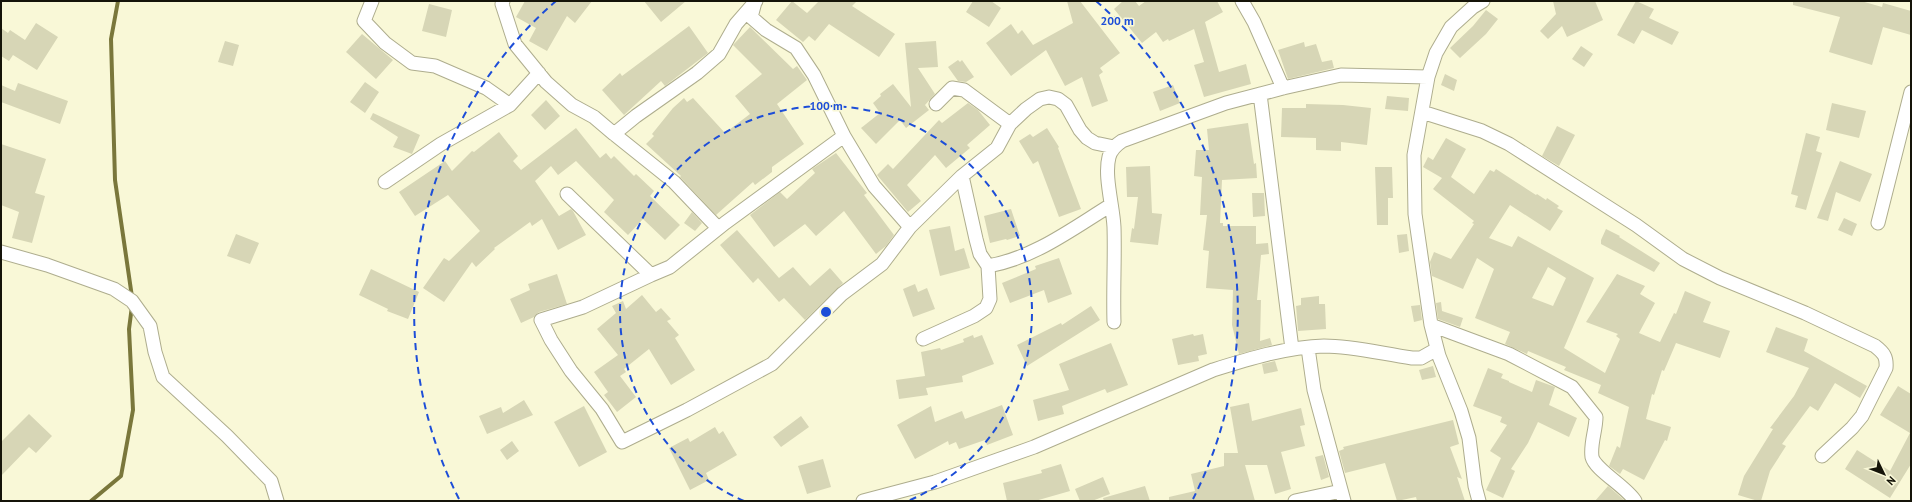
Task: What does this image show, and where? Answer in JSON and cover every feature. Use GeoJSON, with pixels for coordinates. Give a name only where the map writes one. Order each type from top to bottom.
{"type":"FeatureCollection","features":[{"type":"Feature","properties":{"kind":"street"},"geometry":{"type":"LineString","coordinates":[[372,1],[364,22],[385,43],[412,63],[435,66],[486,88],[510,105]]}},
{"type":"Feature","properties":{"kind":"street"},"geometry":{"type":"LineString","coordinates":[[503,1],[502,4],[515,44],[546,82],[572,105],[594,117],[674,182],[718,228]]}},
{"type":"Feature","properties":{"kind":"street"},"geometry":{"type":"LineString","coordinates":[[1242,1],[1254,22],[1283,88]]}},
{"type":"Feature","properties":{"kind":"street"},"geometry":{"type":"LineString","coordinates":[[1479,501],[1475,486],[1469,438],[1461,411],[1437,349],[1431,325],[1415,214],[1414,155],[1428,77],[1436,53],[1451,26],[1473,7],[1483,1]]}},
{"type":"Feature","properties":{"kind":"street"},"geometry":{"type":"LineString","coordinates":[[614,134],[636,116],[697,73],[719,54],[736,24],[756,2]]}},
{"type":"Feature","properties":{"kind":"street"},"geometry":{"type":"LineString","coordinates":[[756,2],[751,16],[766,30],[796,48],[814,75],[844,136],[874,186],[910,227]]}},
{"type":"Feature","properties":{"kind":"street"},"geometry":{"type":"LineString","coordinates":[[385,182],[441,144],[510,105],[539,73]]}},
{"type":"Feature","properties":{"kind":"street"},"geometry":{"type":"LineString","coordinates":[[1114,322],[1112,287],[1114,227],[1108,177],[1109,158],[1114,147],[1122,141],[1226,103],[1341,75],[1428,77]]}},
{"type":"Feature","properties":{"kind":"street"},"geometry":{"type":"LineString","coordinates":[[936,104],[952,88],[964,90],[1010,124]]}},
{"type":"Feature","properties":{"kind":"street"},"geometry":{"type":"LineString","coordinates":[[1878,223],[1911,92]]}},
{"type":"Feature","properties":{"kind":"street"},"geometry":{"type":"LineString","coordinates":[[1260,94],[1292,349]]}},
{"type":"Feature","properties":{"kind":"street"},"geometry":{"type":"LineString","coordinates":[[844,136],[718,228],[670,267],[583,307],[541,320],[551,340],[571,371],[602,409],[622,442],[687,410],[772,364],[842,294],[882,264],[910,227],[962,176],[997,148],[1010,124],[1026,109],[1040,99],[1049,97],[1058,99],[1066,105],[1080,130],[1087,138],[1095,143],[1114,147]]}},
{"type":"Feature","properties":{"kind":"street"},"geometry":{"type":"LineString","coordinates":[[1422,112],[1482,131],[1509,144],[1636,225],[1683,259],[1720,278],[1812,316],[1875,346],[1884,353],[1887,361],[1886,368],[1862,416],[1852,428],[1822,456]]}},
{"type":"Feature","properties":{"kind":"street"},"geometry":{"type":"LineString","coordinates":[[923,339],[974,316],[986,308],[990,300],[988,266],[980,254],[962,176]]}},
{"type":"Feature","properties":{"kind":"street"},"geometry":{"type":"LineString","coordinates":[[567,194],[651,275]]}},
{"type":"Feature","properties":{"kind":"street"},"geometry":{"type":"LineString","coordinates":[[988,266],[1006,262],[1039,250],[1112,206]]}},
{"type":"Feature","properties":{"kind":"street"},"geometry":{"type":"LineString","coordinates":[[1,252],[48,265],[114,288],[132,301],[150,326],[155,352],[163,377],[227,436],[271,481],[277,501]]}},
{"type":"Feature","properties":{"kind":"street"},"geometry":{"type":"LineString","coordinates":[[1431,325],[1509,354],[1572,387],[1596,417],[1592,452],[1593,460],[1622,486],[1635,501]]}},
{"type":"Feature","properties":{"kind":"street"},"geometry":{"type":"LineString","coordinates":[[863,501],[934,482],[1034,447],[1213,370],[1240,362],[1292,349],[1323,346],[1347,348],[1412,358],[1421,358],[1437,349]]}},
{"type":"Feature","properties":{"kind":"street"},"geometry":{"type":"LineString","coordinates":[[1295,501],[1343,496],[1314,390],[1308,348]]}},
{"type":"Feature","properties":{"kind":"building"},"geometry":{"type":"Polygon","coordinates":[[[525,1],[592,1],[575,23],[567,16],[547,51],[529,41],[536,28],[516,17],[525,1]]]}},
{"type":"Feature","properties":{"kind":"building"},"geometry":{"type":"Polygon","coordinates":[[[644,1],[686,1],[661,22],[644,1]]]}},
{"type":"Feature","properties":{"kind":"building"},"geometry":{"type":"Polygon","coordinates":[[[792,1],[807,13],[819,1],[857,1],[852,6],[895,34],[879,57],[829,24],[815,41],[809,36],[803,42],[776,20],[792,1]]]}},
{"type":"Feature","properties":{"kind":"building"},"geometry":{"type":"Polygon","coordinates":[[[973,1],[991,1],[1001,8],[989,27],[966,12],[973,1]]]}},
{"type":"Feature","properties":{"kind":"building"},"geometry":{"type":"Polygon","coordinates":[[[1067,1],[1080,1],[1120,53],[1100,68],[1103,72],[1099,75],[1108,101],[1092,107],[1082,77],[1065,86],[1046,50],[1011,76],[986,43],[1011,24],[1018,34],[1022,30],[1033,45],[1073,23],[1067,1]]]}},
{"type":"Feature","properties":{"kind":"building"},"geometry":{"type":"Polygon","coordinates":[[[1123,1],[1135,1],[1139,6],[1146,1],[1217,1],[1223,12],[1205,22],[1219,72],[1246,64],[1251,84],[1204,97],[1194,65],[1204,62],[1194,29],[1169,41],[1168,39],[1163,42],[1156,32],[1142,43],[1114,9],[1123,1]]]}},
{"type":"Feature","properties":{"kind":"building"},"geometry":{"type":"Polygon","coordinates":[[[1553,1],[1595,1],[1603,20],[1567,37],[1562,26],[1548,39],[1540,31],[1556,14],[1553,1]]]}},
{"type":"Feature","properties":{"kind":"building"},"geometry":{"type":"Polygon","coordinates":[[[1636,1],[1654,9],[1649,18],[1679,32],[1672,45],[1642,30],[1634,44],[1617,35],[1636,1]]]}},
{"type":"Feature","properties":{"kind":"building"},"geometry":{"type":"Polygon","coordinates":[[[1793,1],[1861,1],[1882,7],[1883,3],[1911,11],[1911,35],[1883,27],[1872,65],[1829,52],[1840,17],[1793,5],[1793,1]]]}},
{"type":"Feature","properties":{"kind":"building"},"geometry":{"type":"Polygon","coordinates":[[[429,4],[452,10],[446,37],[422,31],[429,4]]]}},
{"type":"Feature","properties":{"kind":"building"},"geometry":{"type":"Polygon","coordinates":[[[1486,10],[1498,19],[1486,34],[1460,58],[1450,48],[1473,26],[1486,10]]]}},
{"type":"Feature","properties":{"kind":"building"},"geometry":{"type":"Polygon","coordinates":[[[36,23],[58,37],[37,70],[13,55],[9,61],[1,56],[1,28],[8,33],[10,30],[25,40],[36,23]]]}},
{"type":"Feature","properties":{"kind":"building"},"geometry":{"type":"Polygon","coordinates":[[[689,26],[708,53],[665,86],[661,81],[624,115],[602,90],[620,73],[622,76],[689,26]]]}},
{"type":"Feature","properties":{"kind":"building"},"geometry":{"type":"Polygon","coordinates":[[[750,27],[793,69],[797,66],[807,80],[777,104],[804,144],[772,167],[772,172],[755,185],[753,182],[716,215],[680,177],[681,176],[646,144],[654,136],[652,134],[673,108],[684,98],[687,102],[693,98],[725,133],[750,114],[735,96],[762,74],[733,45],[750,27]]]}},
{"type":"Feature","properties":{"kind":"building"},"geometry":{"type":"Polygon","coordinates":[[[362,34],[393,60],[376,79],[346,52],[362,34]]]}},
{"type":"Feature","properties":{"kind":"building"},"geometry":{"type":"Polygon","coordinates":[[[225,41],[239,45],[233,66],[218,62],[225,41]]]}},
{"type":"Feature","properties":{"kind":"building"},"geometry":{"type":"Polygon","coordinates":[[[936,41],[938,67],[918,68],[935,94],[925,105],[929,110],[906,128],[900,120],[876,144],[861,128],[880,113],[873,103],[881,96],[880,94],[893,84],[911,107],[905,43],[936,41]]]}},
{"type":"Feature","properties":{"kind":"building"},"geometry":{"type":"Polygon","coordinates":[[[1304,42],[1305,47],[1316,44],[1322,62],[1332,60],[1334,68],[1288,79],[1278,50],[1304,42]]]}},
{"type":"Feature","properties":{"kind":"building"},"geometry":{"type":"Polygon","coordinates":[[[1581,46],[1593,54],[1584,67],[1572,59],[1581,46]]]}},
{"type":"Feature","properties":{"kind":"building"},"geometry":{"type":"Polygon","coordinates":[[[958,60],[960,62],[962,60],[974,77],[966,82],[958,81],[948,67],[958,60]]]}},
{"type":"Feature","properties":{"kind":"building"},"geometry":{"type":"Polygon","coordinates":[[[1445,74],[1457,80],[1454,91],[1441,85],[1445,74]]]}},
{"type":"Feature","properties":{"kind":"building"},"geometry":{"type":"Polygon","coordinates":[[[365,82],[379,92],[365,113],[350,102],[365,82]]]}},
{"type":"Feature","properties":{"kind":"building"},"geometry":{"type":"Polygon","coordinates":[[[18,83],[68,101],[60,124],[1,102],[1,85],[15,91],[18,83]]]}},
{"type":"Feature","properties":{"kind":"building"},"geometry":{"type":"Polygon","coordinates":[[[1173,85],[1180,103],[1160,111],[1153,92],[1173,85]]]}},
{"type":"Feature","properties":{"kind":"building"},"geometry":{"type":"Polygon","coordinates":[[[1387,96],[1409,98],[1408,111],[1385,109],[1387,96]]]}},
{"type":"Feature","properties":{"kind":"building"},"geometry":{"type":"Polygon","coordinates":[[[546,100],[560,116],[545,130],[531,115],[546,100]]]}},
{"type":"Feature","properties":{"kind":"building"},"geometry":{"type":"Polygon","coordinates":[[[968,103],[978,110],[990,125],[967,145],[970,148],[946,168],[935,155],[907,185],[921,201],[908,212],[877,175],[888,164],[893,169],[939,120],[942,123],[968,103]]]}},
{"type":"Feature","properties":{"kind":"building"},"geometry":{"type":"Polygon","coordinates":[[[1832,103],[1866,111],[1859,138],[1826,130],[1832,103]]]}},
{"type":"Feature","properties":{"kind":"building"},"geometry":{"type":"Polygon","coordinates":[[[1306,104],[1343,105],[1371,108],[1367,145],[1341,142],[1341,151],[1316,150],[1316,138],[1281,137],[1282,108],[1306,108],[1306,104]]]}},
{"type":"Feature","properties":{"kind":"building"},"geometry":{"type":"Polygon","coordinates":[[[373,113],[420,135],[412,154],[393,147],[398,137],[370,119],[373,113]]]}},
{"type":"Feature","properties":{"kind":"building"},"geometry":{"type":"Polygon","coordinates":[[[1248,123],[1254,164],[1256,163],[1257,178],[1222,180],[1220,223],[1223,223],[1223,226],[1256,226],[1256,244],[1268,243],[1269,254],[1261,255],[1257,300],[1261,300],[1260,341],[1270,338],[1272,345],[1239,354],[1232,325],[1233,290],[1206,288],[1209,251],[1203,250],[1207,215],[1200,215],[1202,177],[1194,176],[1196,150],[1209,150],[1207,129],[1248,123]]]}},
{"type":"Feature","properties":{"kind":"building"},"geometry":{"type":"Polygon","coordinates":[[[1557,126],[1575,135],[1559,166],[1542,156],[1557,126]]]}},
{"type":"Feature","properties":{"kind":"building"},"geometry":{"type":"Polygon","coordinates":[[[576,128],[600,158],[606,153],[611,159],[614,156],[634,176],[636,174],[654,191],[650,196],[680,225],[665,240],[643,219],[628,235],[604,212],[614,200],[576,161],[558,175],[551,166],[535,181],[559,216],[571,209],[573,211],[586,235],[558,250],[542,219],[532,226],[530,222],[494,248],[495,249],[476,267],[472,262],[444,302],[423,288],[444,258],[449,261],[480,231],[448,195],[415,216],[399,192],[445,161],[452,171],[472,151],[474,152],[499,132],[518,156],[513,161],[521,170],[576,128]]]}},
{"type":"Feature","properties":{"kind":"building"},"geometry":{"type":"Polygon","coordinates":[[[1047,128],[1059,147],[1058,148],[1081,209],[1059,217],[1038,161],[1033,164],[1019,141],[1030,134],[1033,137],[1047,128]]]}},
{"type":"Feature","properties":{"kind":"building"},"geometry":{"type":"Polygon","coordinates":[[[1806,133],[1820,137],[1816,151],[1822,153],[1806,210],[1795,207],[1798,196],[1791,194],[1806,133]]]}},
{"type":"Feature","properties":{"kind":"building"},"geometry":{"type":"Polygon","coordinates":[[[1446,138],[1466,149],[1451,177],[1474,194],[1490,170],[1494,172],[1496,169],[1536,195],[1537,194],[1546,200],[1547,198],[1559,206],[1557,208],[1563,211],[1550,231],[1510,205],[1489,238],[1512,247],[1518,236],[1594,278],[1564,348],[1605,373],[1620,339],[1616,336],[1618,334],[1586,322],[1617,274],[1645,286],[1640,294],[1655,303],[1639,333],[1660,342],[1674,313],[1676,314],[1685,291],[1711,302],[1703,322],[1730,331],[1720,358],[1676,343],[1664,371],[1662,370],[1654,395],[1652,394],[1646,419],[1671,427],[1667,441],[1665,440],[1644,480],[1623,469],[1620,474],[1609,466],[1617,446],[1620,448],[1629,407],[1598,393],[1601,385],[1564,370],[1566,367],[1528,351],[1527,354],[1505,344],[1510,332],[1475,318],[1494,269],[1477,258],[1463,289],[1432,276],[1430,262],[1434,252],[1451,259],[1474,224],[1472,223],[1474,221],[1433,189],[1442,178],[1423,167],[1428,157],[1433,160],[1446,138]],[[1548,267],[1532,298],[1553,306],[1566,278],[1548,267]]]}},
{"type":"Feature","properties":{"kind":"building"},"geometry":{"type":"Polygon","coordinates":[[[1,144],[46,159],[35,193],[45,196],[32,243],[12,238],[19,212],[1,205],[1,144]]]}},
{"type":"Feature","properties":{"kind":"building"},"geometry":{"type":"Polygon","coordinates":[[[836,153],[867,193],[864,195],[894,235],[886,246],[876,254],[844,211],[816,236],[805,224],[774,247],[750,215],[780,192],[787,199],[815,173],[812,169],[836,153]]]}},
{"type":"Feature","properties":{"kind":"building"},"geometry":{"type":"Polygon","coordinates":[[[1840,161],[1872,174],[1860,202],[1836,192],[1828,221],[1817,218],[1840,161]]]}},
{"type":"Feature","properties":{"kind":"building"},"geometry":{"type":"Polygon","coordinates":[[[1150,166],[1152,213],[1162,214],[1158,245],[1130,242],[1132,228],[1134,229],[1138,197],[1127,197],[1126,167],[1150,166]]]}},
{"type":"Feature","properties":{"kind":"building"},"geometry":{"type":"Polygon","coordinates":[[[1375,167],[1392,167],[1393,198],[1388,198],[1388,225],[1377,225],[1375,167]]]}},
{"type":"Feature","properties":{"kind":"building"},"geometry":{"type":"Polygon","coordinates":[[[1252,193],[1264,193],[1265,216],[1253,217],[1252,193]]]}},
{"type":"Feature","properties":{"kind":"building"},"geometry":{"type":"Polygon","coordinates":[[[1011,209],[1020,236],[990,243],[984,216],[1011,209]]]}},
{"type":"Feature","properties":{"kind":"building"},"geometry":{"type":"Polygon","coordinates":[[[692,212],[702,223],[695,231],[684,223],[692,212]]]}},
{"type":"Feature","properties":{"kind":"building"},"geometry":{"type":"Polygon","coordinates":[[[1844,218],[1857,224],[1852,236],[1838,230],[1844,218]]]}},
{"type":"Feature","properties":{"kind":"building"},"geometry":{"type":"Polygon","coordinates":[[[950,226],[955,251],[964,248],[970,268],[940,276],[929,230],[950,226]]]}},
{"type":"Feature","properties":{"kind":"building"},"geometry":{"type":"Polygon","coordinates":[[[1606,229],[1620,236],[1619,237],[1660,263],[1654,272],[1601,244],[1601,240],[1606,229]]]}},
{"type":"Feature","properties":{"kind":"building"},"geometry":{"type":"Polygon","coordinates":[[[737,230],[779,278],[793,267],[810,286],[830,268],[843,283],[805,320],[784,298],[779,302],[758,278],[753,283],[720,245],[737,230]]]}},
{"type":"Feature","properties":{"kind":"building"},"geometry":{"type":"Polygon","coordinates":[[[236,234],[259,243],[250,264],[227,256],[236,234]]]}},
{"type":"Feature","properties":{"kind":"building"},"geometry":{"type":"Polygon","coordinates":[[[1407,234],[1409,251],[1399,253],[1397,235],[1407,234]]]}},
{"type":"Feature","properties":{"kind":"building"},"geometry":{"type":"Polygon","coordinates":[[[1059,258],[1072,294],[1048,303],[1044,290],[1010,303],[1002,283],[1036,269],[1035,266],[1059,258]]]}},
{"type":"Feature","properties":{"kind":"building"},"geometry":{"type":"Polygon","coordinates":[[[371,269],[419,292],[408,319],[387,311],[388,309],[359,295],[371,269]]]}},
{"type":"Feature","properties":{"kind":"building"},"geometry":{"type":"Polygon","coordinates":[[[557,274],[567,304],[539,312],[534,317],[521,323],[510,299],[530,290],[528,284],[557,274]]]}},
{"type":"Feature","properties":{"kind":"building"},"geometry":{"type":"Polygon","coordinates":[[[915,284],[918,292],[927,288],[935,309],[913,317],[903,289],[915,284]]]}},
{"type":"Feature","properties":{"kind":"building"},"geometry":{"type":"Polygon","coordinates":[[[642,295],[656,312],[661,308],[671,319],[667,321],[679,335],[675,338],[695,370],[671,385],[649,349],[624,369],[626,372],[620,376],[636,397],[617,412],[604,395],[608,392],[594,372],[618,355],[597,329],[616,313],[612,306],[623,301],[626,309],[642,295]]]}},
{"type":"Feature","properties":{"kind":"building"},"geometry":{"type":"Polygon","coordinates":[[[1319,296],[1319,304],[1325,304],[1326,329],[1298,331],[1296,306],[1301,305],[1301,298],[1319,296]]]}},
{"type":"Feature","properties":{"kind":"building"},"geometry":{"type":"Polygon","coordinates":[[[1441,302],[1442,311],[1463,318],[1460,327],[1438,319],[1436,303],[1441,302]]]}},
{"type":"Feature","properties":{"kind":"building"},"geometry":{"type":"Polygon","coordinates":[[[1420,305],[1422,320],[1414,322],[1411,306],[1420,305]]]}},
{"type":"Feature","properties":{"kind":"building"},"geometry":{"type":"Polygon","coordinates":[[[1091,306],[1100,320],[1027,366],[1017,345],[1061,323],[1062,325],[1091,306]]]}},
{"type":"Feature","properties":{"kind":"building"},"geometry":{"type":"Polygon","coordinates":[[[1776,327],[1808,339],[1804,351],[1867,386],[1860,398],[1835,383],[1818,411],[1810,406],[1782,444],[1786,446],[1770,471],[1761,501],[1758,501],[1738,495],[1744,476],[1773,429],[1770,428],[1794,396],[1809,368],[1766,352],[1776,327]]]}},
{"type":"Feature","properties":{"kind":"building"},"geometry":{"type":"Polygon","coordinates":[[[1193,334],[1194,336],[1203,334],[1207,354],[1198,356],[1199,361],[1178,365],[1172,339],[1193,334]]]}},
{"type":"Feature","properties":{"kind":"building"},"geometry":{"type":"Polygon","coordinates":[[[973,335],[974,338],[982,335],[994,364],[962,376],[963,382],[926,388],[928,395],[899,399],[896,380],[925,376],[921,352],[940,348],[941,350],[964,342],[963,339],[973,335]]]}},
{"type":"Feature","properties":{"kind":"building"},"geometry":{"type":"Polygon","coordinates":[[[1111,343],[1128,385],[1107,393],[1105,389],[1062,406],[1064,414],[1038,421],[1033,400],[1069,390],[1059,364],[1111,343]]]}},
{"type":"Feature","properties":{"kind":"building"},"geometry":{"type":"Polygon","coordinates":[[[1275,361],[1278,371],[1264,374],[1262,364],[1275,361]]]}},
{"type":"Feature","properties":{"kind":"building"},"geometry":{"type":"Polygon","coordinates":[[[1433,366],[1436,377],[1422,380],[1419,370],[1433,366]]]}},
{"type":"Feature","properties":{"kind":"building"},"geometry":{"type":"Polygon","coordinates":[[[1488,368],[1503,374],[1501,378],[1532,392],[1536,380],[1555,387],[1549,405],[1577,418],[1569,437],[1538,422],[1528,443],[1511,469],[1515,471],[1503,498],[1486,490],[1501,458],[1490,451],[1507,425],[1500,422],[1502,417],[1473,406],[1488,368]]]}},
{"type":"Feature","properties":{"kind":"building"},"geometry":{"type":"Polygon","coordinates":[[[1898,386],[1911,394],[1911,464],[1890,498],[1845,469],[1857,450],[1890,471],[1910,433],[1880,415],[1898,386]]]}},
{"type":"Feature","properties":{"kind":"building"},"geometry":{"type":"Polygon","coordinates":[[[524,400],[533,415],[487,434],[479,416],[501,407],[503,413],[524,400]]]}},
{"type":"Feature","properties":{"kind":"building"},"geometry":{"type":"Polygon","coordinates":[[[1249,403],[1252,421],[1301,408],[1305,425],[1300,426],[1305,446],[1281,452],[1291,489],[1275,494],[1267,465],[1245,465],[1255,501],[1169,501],[1169,497],[1195,491],[1191,474],[1224,466],[1224,453],[1238,453],[1230,407],[1249,403]]]}},
{"type":"Feature","properties":{"kind":"building"},"geometry":{"type":"Polygon","coordinates":[[[1002,405],[1013,435],[987,445],[985,440],[959,449],[956,442],[949,445],[948,441],[915,459],[897,425],[931,406],[935,422],[962,411],[965,419],[1002,405]]]}},
{"type":"Feature","properties":{"kind":"building"},"geometry":{"type":"Polygon","coordinates":[[[584,406],[607,452],[579,467],[554,422],[584,406]]]}},
{"type":"Feature","properties":{"kind":"building"},"geometry":{"type":"Polygon","coordinates":[[[29,414],[52,436],[36,453],[29,447],[1,476],[1,442],[29,414]]]}},
{"type":"Feature","properties":{"kind":"building"},"geometry":{"type":"Polygon","coordinates":[[[801,416],[809,427],[781,447],[773,437],[801,416]]]}},
{"type":"Feature","properties":{"kind":"building"},"geometry":{"type":"Polygon","coordinates":[[[1453,420],[1459,444],[1450,447],[1462,479],[1457,477],[1465,501],[1417,501],[1416,497],[1397,501],[1385,463],[1345,473],[1339,451],[1344,449],[1343,447],[1453,420]]]}},
{"type":"Feature","properties":{"kind":"building"},"geometry":{"type":"Polygon","coordinates":[[[715,427],[719,434],[723,431],[737,455],[706,473],[709,480],[690,490],[669,448],[688,438],[690,442],[715,427]]]}},
{"type":"Feature","properties":{"kind":"building"},"geometry":{"type":"Polygon","coordinates":[[[512,441],[519,451],[507,460],[500,450],[512,441]]]}},
{"type":"Feature","properties":{"kind":"building"},"geometry":{"type":"Polygon","coordinates":[[[1323,455],[1329,477],[1321,480],[1315,457],[1323,455]]]}},
{"type":"Feature","properties":{"kind":"building"},"geometry":{"type":"Polygon","coordinates":[[[823,459],[831,487],[807,494],[798,466],[823,459]]]}},
{"type":"Feature","properties":{"kind":"building"},"geometry":{"type":"Polygon","coordinates":[[[1061,464],[1070,491],[1035,501],[1007,501],[1003,483],[1042,473],[1041,470],[1061,464]]]}},
{"type":"Feature","properties":{"kind":"building"},"geometry":{"type":"Polygon","coordinates":[[[1103,477],[1110,494],[1092,501],[1080,501],[1075,489],[1103,477]]]}},
{"type":"Feature","properties":{"kind":"building"},"geometry":{"type":"Polygon","coordinates":[[[1145,486],[1150,501],[1104,501],[1103,498],[1145,486]]]}},
{"type":"Feature","properties":{"kind":"building"},"geometry":{"type":"Polygon","coordinates":[[[1608,486],[1623,499],[1625,501],[1595,501],[1608,486]]]}},
{"type":"Feature","properties":{"kind":"waterway"},"geometry":{"type":"LineString","coordinates":[[118,1],[111,39],[115,180],[132,297]]}},
{"type":"Feature","properties":{"kind":"waterway"},"geometry":{"type":"LineString","coordinates":[[91,501],[121,476],[133,410],[129,329],[132,306]]}}]}
